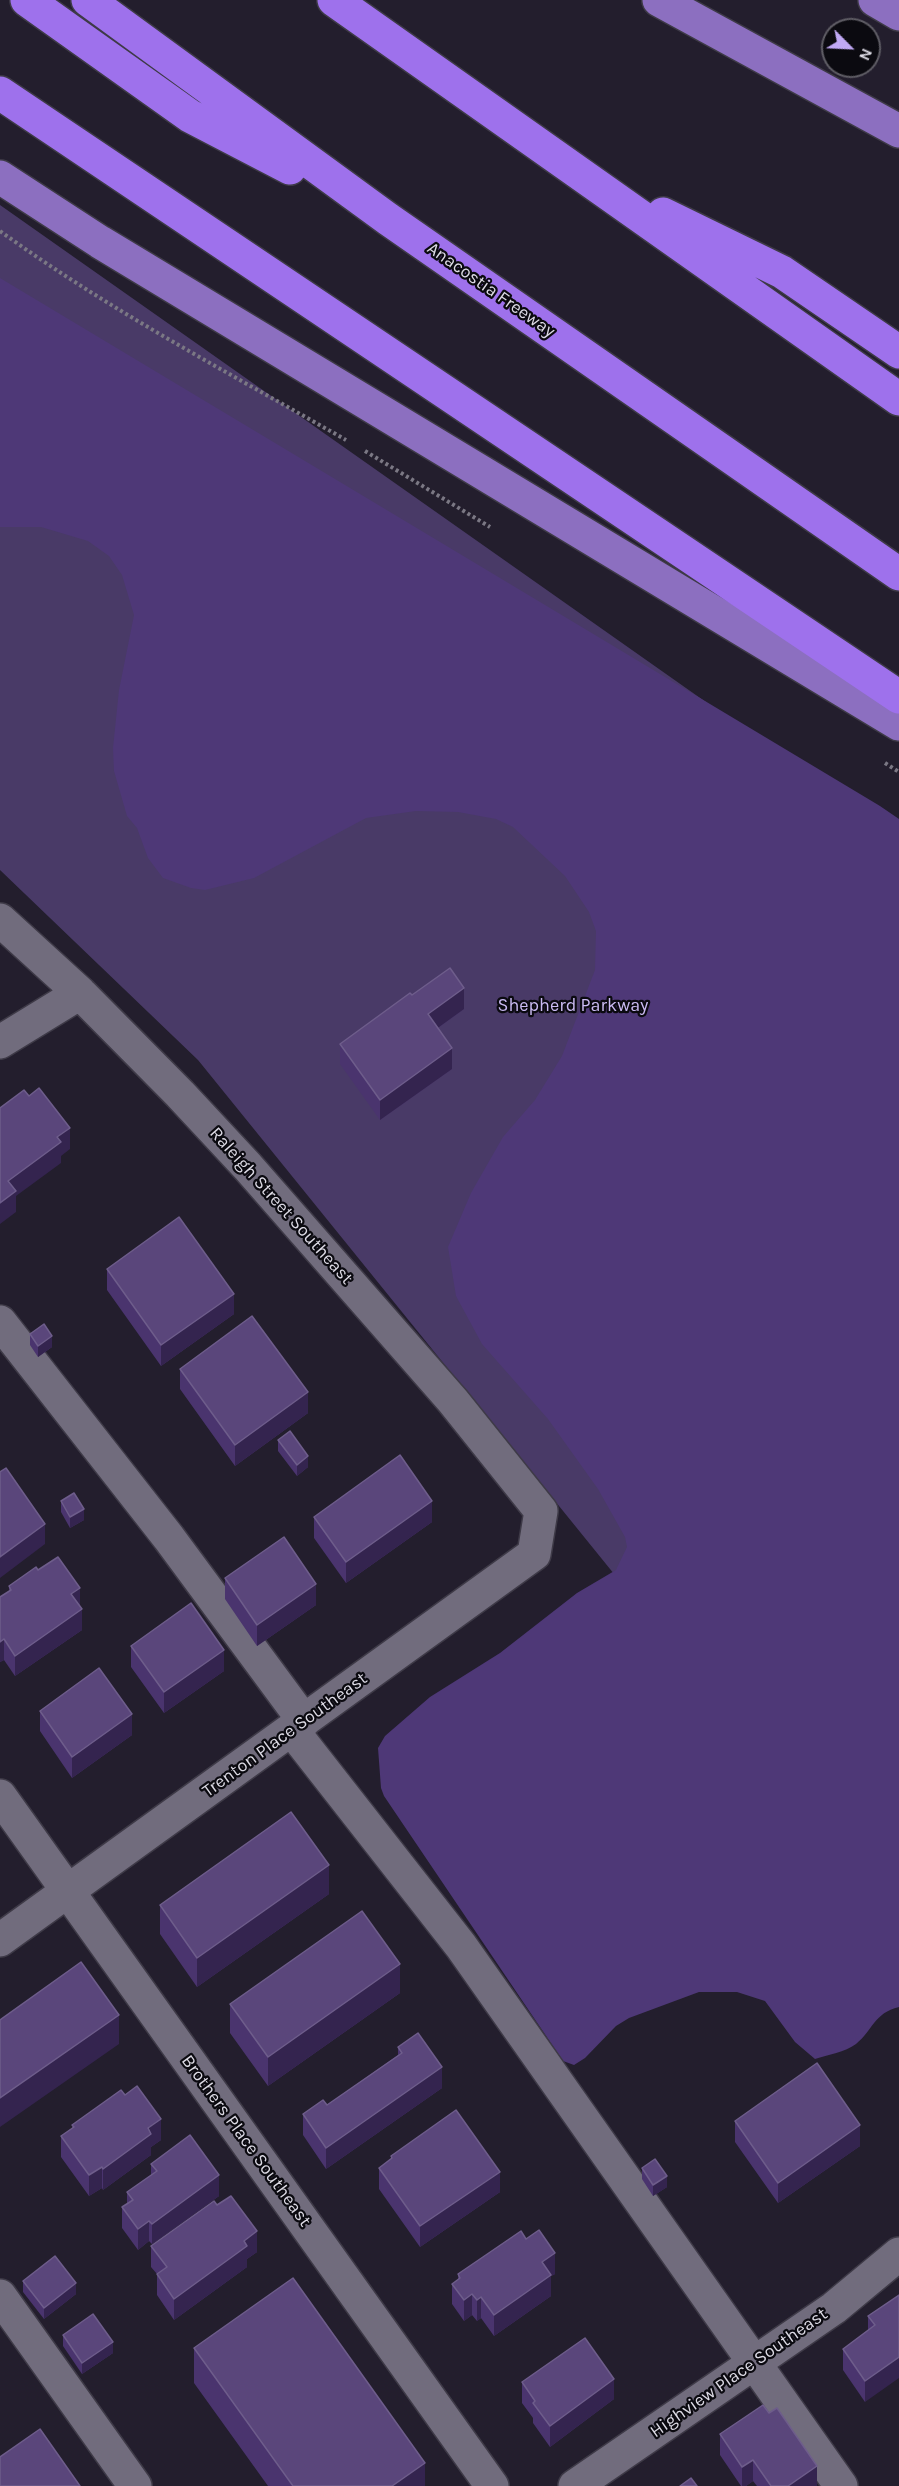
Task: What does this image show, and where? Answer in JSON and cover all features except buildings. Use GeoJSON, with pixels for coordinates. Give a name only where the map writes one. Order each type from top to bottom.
{"type":"FeatureCollection","features":[{"type":"Feature","properties":{"kind":"highway"},"geometry":{"type":"LineString","coordinates":[[27,0],[190,116],[388,219]]}},
{"type":"Feature","properties":{"kind":"highway","name":"Anacostia Freeway"},"geometry":{"type":"LineString","coordinates":[[88,0],[388,219],[899,574]]}},
{"type":"Feature","properties":{"kind":"highway"},"geometry":{"type":"LineString","coordinates":[[334,0],[899,399]]}},
{"type":"Feature","properties":{"kind":"highway"},"geometry":{"type":"LineString","coordinates":[[0,93],[899,697]]}},
{"type":"Feature","properties":{"kind":"highway"},"geometry":{"type":"LineString","coordinates":[[567,166],[782,273],[899,352]]}},
{"type":"Feature","properties":{"kind":"main road"},"geometry":{"type":"LineString","coordinates":[[659,0],[899,131]]}},
{"type":"Feature","properties":{"kind":"main road"},"geometry":{"type":"LineString","coordinates":[[874,0],[899,14]]}},
{"type":"Feature","properties":{"kind":"main road"},"geometry":{"type":"LineString","coordinates":[[0,177],[111,248],[899,724]]}},
{"type":"Feature","properties":{"kind":"street","name":"Raleigh Street Southeast"},"geometry":{"type":"LineString","coordinates":[[0,920],[80,993],[248,1167],[453,1401],[541,1511]]}},
{"type":"Feature","properties":{"kind":"street"},"geometry":{"type":"LineString","coordinates":[[0,1042],[80,993]]}},
{"type":"Feature","properties":{"kind":"street"},"geometry":{"type":"LineString","coordinates":[[0,1322],[169,1538],[298,1725],[461,1946],[841,2486]]}},
{"type":"Feature","properties":{"kind":"street","name":"Trenton Place Southeast"},"geometry":{"type":"LineString","coordinates":[[0,1940],[534,1554],[541,1511]]}},
{"type":"Feature","properties":{"kind":"street","name":"Brothers Place Southeast"},"geometry":{"type":"LineString","coordinates":[[0,1796],[492,2486]]}},
{"type":"Feature","properties":{"kind":"street","name":"Highview Place Southeast"},"geometry":{"type":"LineString","coordinates":[[575,2486],[834,2308],[899,2254]]}},
{"type":"Feature","properties":{"kind":"street"},"geometry":{"type":"LineString","coordinates":[[0,2296],[135,2486]]}},
{"type":"Feature","properties":{"kind":"path"},"geometry":{"type":"LineString","coordinates":[[0,231],[30,253],[145,325],[347,440]]}},
{"type":"Feature","properties":{"kind":"path"},"geometry":{"type":"LineString","coordinates":[[357,446],[493,528]]}},
{"type":"Feature","properties":{"kind":"path"},"geometry":{"type":"LineString","coordinates":[[880,760],[899,772]]}},
{"type":"Feature","properties":{"kind":"green space","name":"Shepherd Parkway"},"geometry":{"type":"Polygon","coordinates":[[[0,205],[899,838],[899,1926],[198,1060],[0,870],[0,205]]]}},
{"type":"Feature","properties":{"kind":"shaded area","name":"Shepherd Parkway"},"geometry":{"type":"Polygon","coordinates":[[[0,278],[899,819],[899,2007],[884,2013],[874,2022],[862,2039],[847,2049],[815,2059],[795,2042],[765,2001],[737,1992],[699,1992],[629,2018],[616,2026],[585,2058],[574,2065],[563,2061],[384,1796],[381,1788],[378,1748],[385,1736],[430,1697],[500,1653],[577,1593],[616,1570],[627,1547],[625,1537],[598,1489],[548,1419],[482,1344],[456,1296],[448,1247],[471,1193],[503,1137],[535,1100],[562,1056],[595,970],[596,931],[589,912],[565,876],[513,827],[496,819],[458,812],[416,811],[366,818],[254,878],[205,890],[191,888],[163,878],[148,858],[137,828],[127,816],[114,771],[113,748],[119,690],[134,615],[122,575],[109,556],[88,541],[41,527],[0,527],[0,278]]]}}]}
